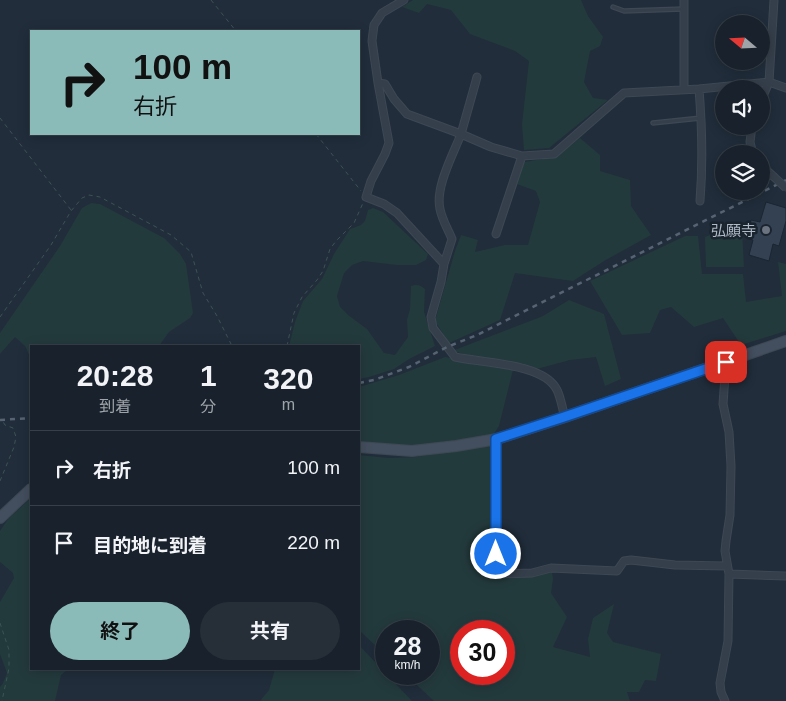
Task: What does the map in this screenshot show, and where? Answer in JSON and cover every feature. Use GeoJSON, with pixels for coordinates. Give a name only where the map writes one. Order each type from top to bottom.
{"type":"FeatureCollection","features":[{"type":"Feature","properties":{"kind":"main road"},"geometry":{"type":"LineString","coordinates":[[360,448],[412,451],[496,439],[786,340]]}},
{"type":"Feature","properties":{"kind":"main road"},"geometry":{"type":"LineString","coordinates":[[0,518],[30,490]]}},
{"type":"Feature","properties":{"kind":"street"},"geometry":{"type":"LineString","coordinates":[[404,0],[382,13],[374,24],[372,41],[389,143],[371,181],[366,197],[384,204],[396,213],[444,264]]}},
{"type":"Feature","properties":{"kind":"street"},"geometry":{"type":"LineString","coordinates":[[684,0],[684,89]]}},
{"type":"Feature","properties":{"kind":"street"},"geometry":{"type":"LineString","coordinates":[[769,80],[774,0]]}},
{"type":"Feature","properties":{"kind":"street"},"geometry":{"type":"LineString","coordinates":[[477,76],[461,134],[439,194],[440,209],[452,239],[431,317],[433,328],[455,357],[534,371],[543,375],[557,390],[564,417]]}},
{"type":"Feature","properties":{"kind":"street"},"geometry":{"type":"LineString","coordinates":[[770,82],[786,88]]}},
{"type":"Feature","properties":{"kind":"street"},"geometry":{"type":"LineString","coordinates":[[378,83],[385,84],[394,100],[407,114],[491,147],[522,156],[554,154],[624,92],[715,87]]}},
{"type":"Feature","properties":{"kind":"street"},"geometry":{"type":"LineString","coordinates":[[700,89],[702,177],[700,201]]}},
{"type":"Feature","properties":{"kind":"street"},"geometry":{"type":"LineString","coordinates":[[496,234],[522,156]]}},
{"type":"Feature","properties":{"kind":"street"},"geometry":{"type":"LineString","coordinates":[[770,173],[786,188]]}},
{"type":"Feature","properties":{"kind":"street"},"geometry":{"type":"LineString","coordinates":[[725,701],[720,692],[720,683],[728,642],[726,541],[730,515],[731,466],[723,404],[726,362]]}},
{"type":"Feature","properties":{"kind":"street"},"geometry":{"type":"LineString","coordinates":[[496,439],[496,574],[532,573],[551,568],[616,571],[624,561],[631,560],[786,576]]}},
{"type":"Feature","properties":{"kind":"lane"},"geometry":{"type":"LineString","coordinates":[[613,7],[624,11],[684,9]]}},
{"type":"Feature","properties":{"kind":"lane"},"geometry":{"type":"LineString","coordinates":[[654,123],[701,118]]}},
{"type":"Feature","properties":{"kind":"path"},"geometry":{"type":"LineString","coordinates":[[211,0],[235,30]]}},
{"type":"Feature","properties":{"kind":"path"},"geometry":{"type":"LineString","coordinates":[[0,118],[71,210]]}},
{"type":"Feature","properties":{"kind":"path"},"geometry":{"type":"LineString","coordinates":[[287,345],[294,313],[302,297],[323,272],[330,249],[354,223],[366,197],[317,135]]}},
{"type":"Feature","properties":{"kind":"path"},"geometry":{"type":"LineString","coordinates":[[0,316],[51,245],[71,210],[82,198],[89,195],[100,196],[171,235],[191,252],[203,294],[232,345]]}},
{"type":"Feature","properties":{"kind":"path"},"geometry":{"type":"LineString","coordinates":[[0,481],[14,447],[16,436],[13,428],[5,425],[2,420]]}},
{"type":"Feature","properties":{"kind":"path"},"geometry":{"type":"LineString","coordinates":[[0,623],[9,650],[9,668],[2,701]]}},
{"type":"Feature","properties":{"kind":"green space"},"geometry":{"type":"Polygon","coordinates":[[[413,0],[581,0],[588,16],[603,37],[600,46],[590,51],[584,82],[593,98],[608,100],[549,148],[524,150],[522,124],[529,61],[515,51],[470,34],[451,10],[427,4],[419,13],[402,7],[413,0]]]}},
{"type":"Feature","properties":{"kind":"green space"},"geometry":{"type":"Polygon","coordinates":[[[580,138],[600,155],[600,171],[630,180],[631,206],[651,235],[573,281],[515,273],[500,320],[449,343],[435,321],[461,235],[478,240],[475,252],[505,245],[528,245],[540,202],[536,191],[517,184],[524,162],[556,157],[580,138]]]}},
{"type":"Feature","properties":{"kind":"green space"},"geometry":{"type":"Polygon","coordinates":[[[91,203],[100,204],[164,238],[180,254],[186,264],[193,313],[190,318],[169,332],[160,345],[30,345],[30,357],[25,346],[15,337],[0,354],[0,333],[60,246],[82,208],[91,203]]]}},
{"type":"Feature","properties":{"kind":"green space"},"geometry":{"type":"Polygon","coordinates":[[[373,208],[383,212],[428,254],[426,260],[416,265],[363,261],[352,265],[344,273],[337,296],[340,307],[367,329],[384,353],[395,355],[408,337],[407,320],[410,309],[411,286],[420,286],[425,289],[424,312],[435,346],[394,369],[360,379],[360,345],[289,345],[303,301],[322,279],[334,254],[350,229],[361,225],[365,221],[368,210],[373,208]]]}},
{"type":"Feature","properties":{"kind":"green space"},"geometry":{"type":"Polygon","coordinates":[[[724,229],[742,229],[744,267],[706,267],[705,237],[724,229]]]}},
{"type":"Feature","properties":{"kind":"green space"},"geometry":{"type":"Polygon","coordinates":[[[685,236],[698,236],[702,274],[743,274],[746,302],[782,296],[778,262],[786,264],[786,331],[741,345],[723,318],[694,327],[671,307],[660,310],[650,333],[622,335],[590,281],[685,236]]]}},
{"type":"Feature","properties":{"kind":"green space"},"geometry":{"type":"Polygon","coordinates":[[[569,300],[604,314],[621,379],[605,386],[596,357],[570,360],[533,370],[452,351],[543,316],[569,300]]]}},
{"type":"Feature","properties":{"kind":"green space"},"geometry":{"type":"Polygon","coordinates":[[[445,357],[513,370],[499,426],[493,435],[446,443],[410,446],[360,441],[360,387],[399,375],[445,357]]]}},
{"type":"Feature","properties":{"kind":"green space"},"geometry":{"type":"Polygon","coordinates":[[[490,445],[493,575],[531,577],[552,572],[551,593],[567,617],[553,647],[590,657],[588,639],[593,618],[614,604],[607,633],[613,642],[661,654],[656,681],[645,680],[639,692],[627,692],[630,701],[434,701],[417,685],[440,685],[440,620],[375,620],[375,645],[360,631],[360,455],[388,458],[416,457],[490,445]]]}},
{"type":"Feature","properties":{"kind":"green space"},"geometry":{"type":"Polygon","coordinates":[[[30,499],[30,670],[70,670],[61,675],[55,701],[0,701],[0,687],[7,673],[0,654],[0,602],[14,578],[13,573],[0,562],[0,531],[8,519],[30,499]]]}},
{"type":"Feature","properties":{"kind":"green space"},"geometry":{"type":"Polygon","coordinates":[[[360,646],[375,662],[375,685],[397,685],[412,701],[260,701],[269,690],[275,670],[360,670],[360,646]]]}},
{"type":"Feature","properties":{"kind":"building","name":"弘願寺"},"geometry":{"type":"Polygon","coordinates":[[[766,202],[786,208],[786,221],[779,246],[773,244],[769,261],[749,255],[753,240],[746,238],[751,220],[760,222],[766,202]]]}},
{"type":"Feature","properties":{"kind":"railway"},"geometry":{"type":"LineString","coordinates":[[360,383],[374,380],[409,367],[447,347],[477,335],[786,180]]}},
{"type":"Feature","properties":{"kind":"railway"},"geometry":{"type":"LineString","coordinates":[[0,420],[30,418]]}},
{"type":"Feature","properties":{"kind":"place","name":"弘願寺"},"geometry":{"type":"Point","coordinates":[766,230]}},
{"type":"Feature","properties":{"kind":"route"},"geometry":{"type":"LineString","coordinates":[[496,554],[496,439],[726,362]]}}]}
